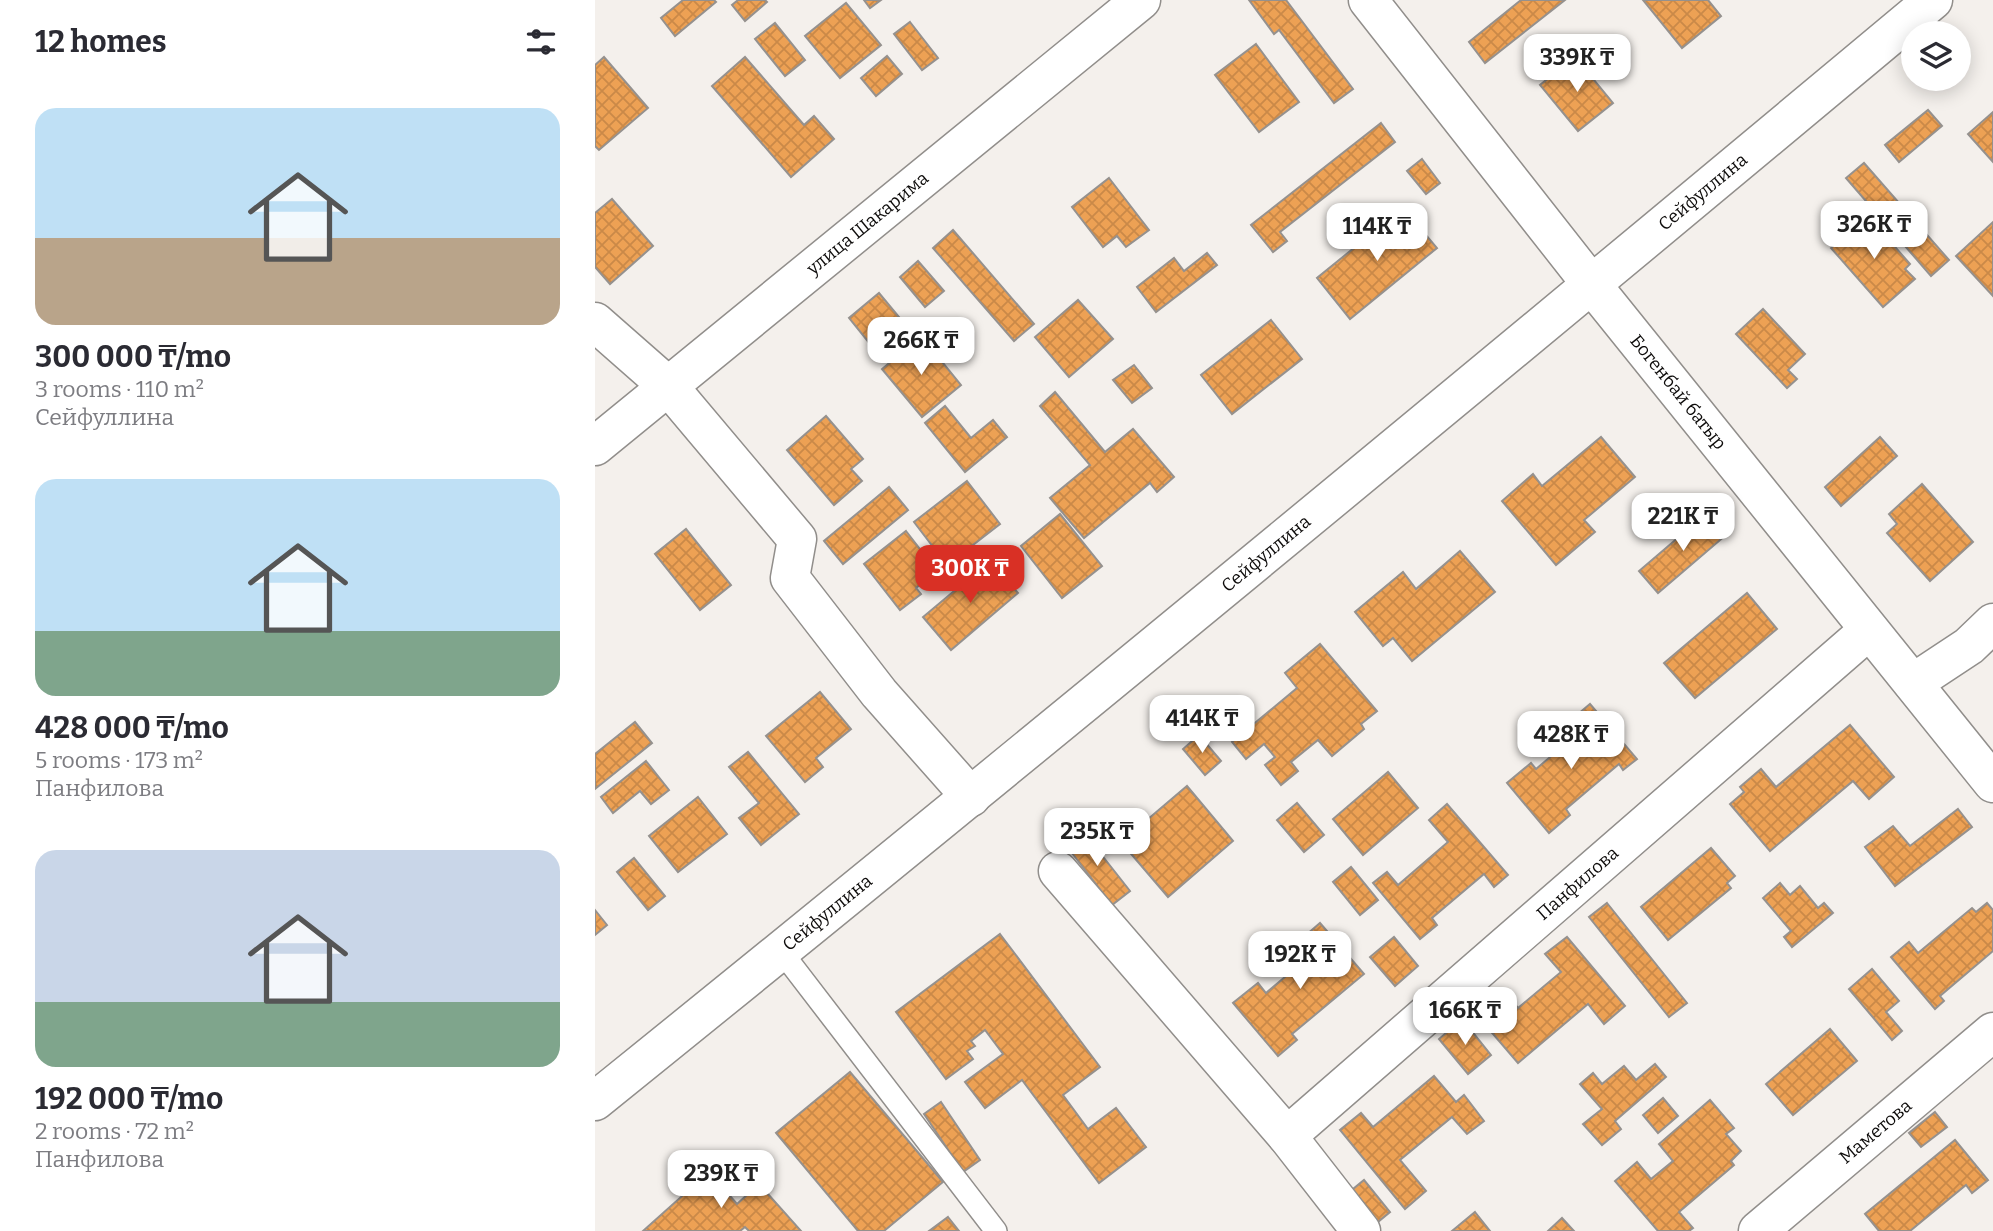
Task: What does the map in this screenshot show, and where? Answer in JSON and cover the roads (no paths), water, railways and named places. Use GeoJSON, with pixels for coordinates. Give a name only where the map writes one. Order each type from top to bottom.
{"type":"FeatureCollection","features":[{"type":"Feature","properties":{"kind":"street","name":"улица Шакарима"},"geometry":{"type":"LineString","coordinates":[[595,446],[1140,0]]}},
{"type":"Feature","properties":{"kind":"street","name":"Богенбай батыр"},"geometry":{"type":"LineString","coordinates":[[1368,0],[1592,285],[1993,783]]}},
{"type":"Feature","properties":{"kind":"street","name":"Сейфуллина"},"geometry":{"type":"LineString","coordinates":[[595,1101],[971,797],[1933,0]]}},
{"type":"Feature","properties":{"kind":"street"},"geometry":{"type":"LineString","coordinates":[[595,322],[669,387],[797,539],[790,578],[879,692],[971,797]]}},
{"type":"Feature","properties":{"kind":"street"},"geometry":{"type":"LineString","coordinates":[[1913,683],[1969,646],[1993,623]]}},
{"type":"Feature","properties":{"kind":"street","name":"Панфилова"},"geometry":{"type":"LineString","coordinates":[[1287,1136],[1870,630]]}},
{"type":"Feature","properties":{"kind":"street"},"geometry":{"type":"LineString","coordinates":[[1058,871],[1287,1136],[1361,1231]]}},
{"type":"Feature","properties":{"kind":"street","name":"Маметова"},"geometry":{"type":"LineString","coordinates":[[1758,1231],[1993,1032]]}},
{"type":"Feature","properties":{"kind":"lane"},"geometry":{"type":"LineString","coordinates":[[781,951],[996,1231]]}}]}
